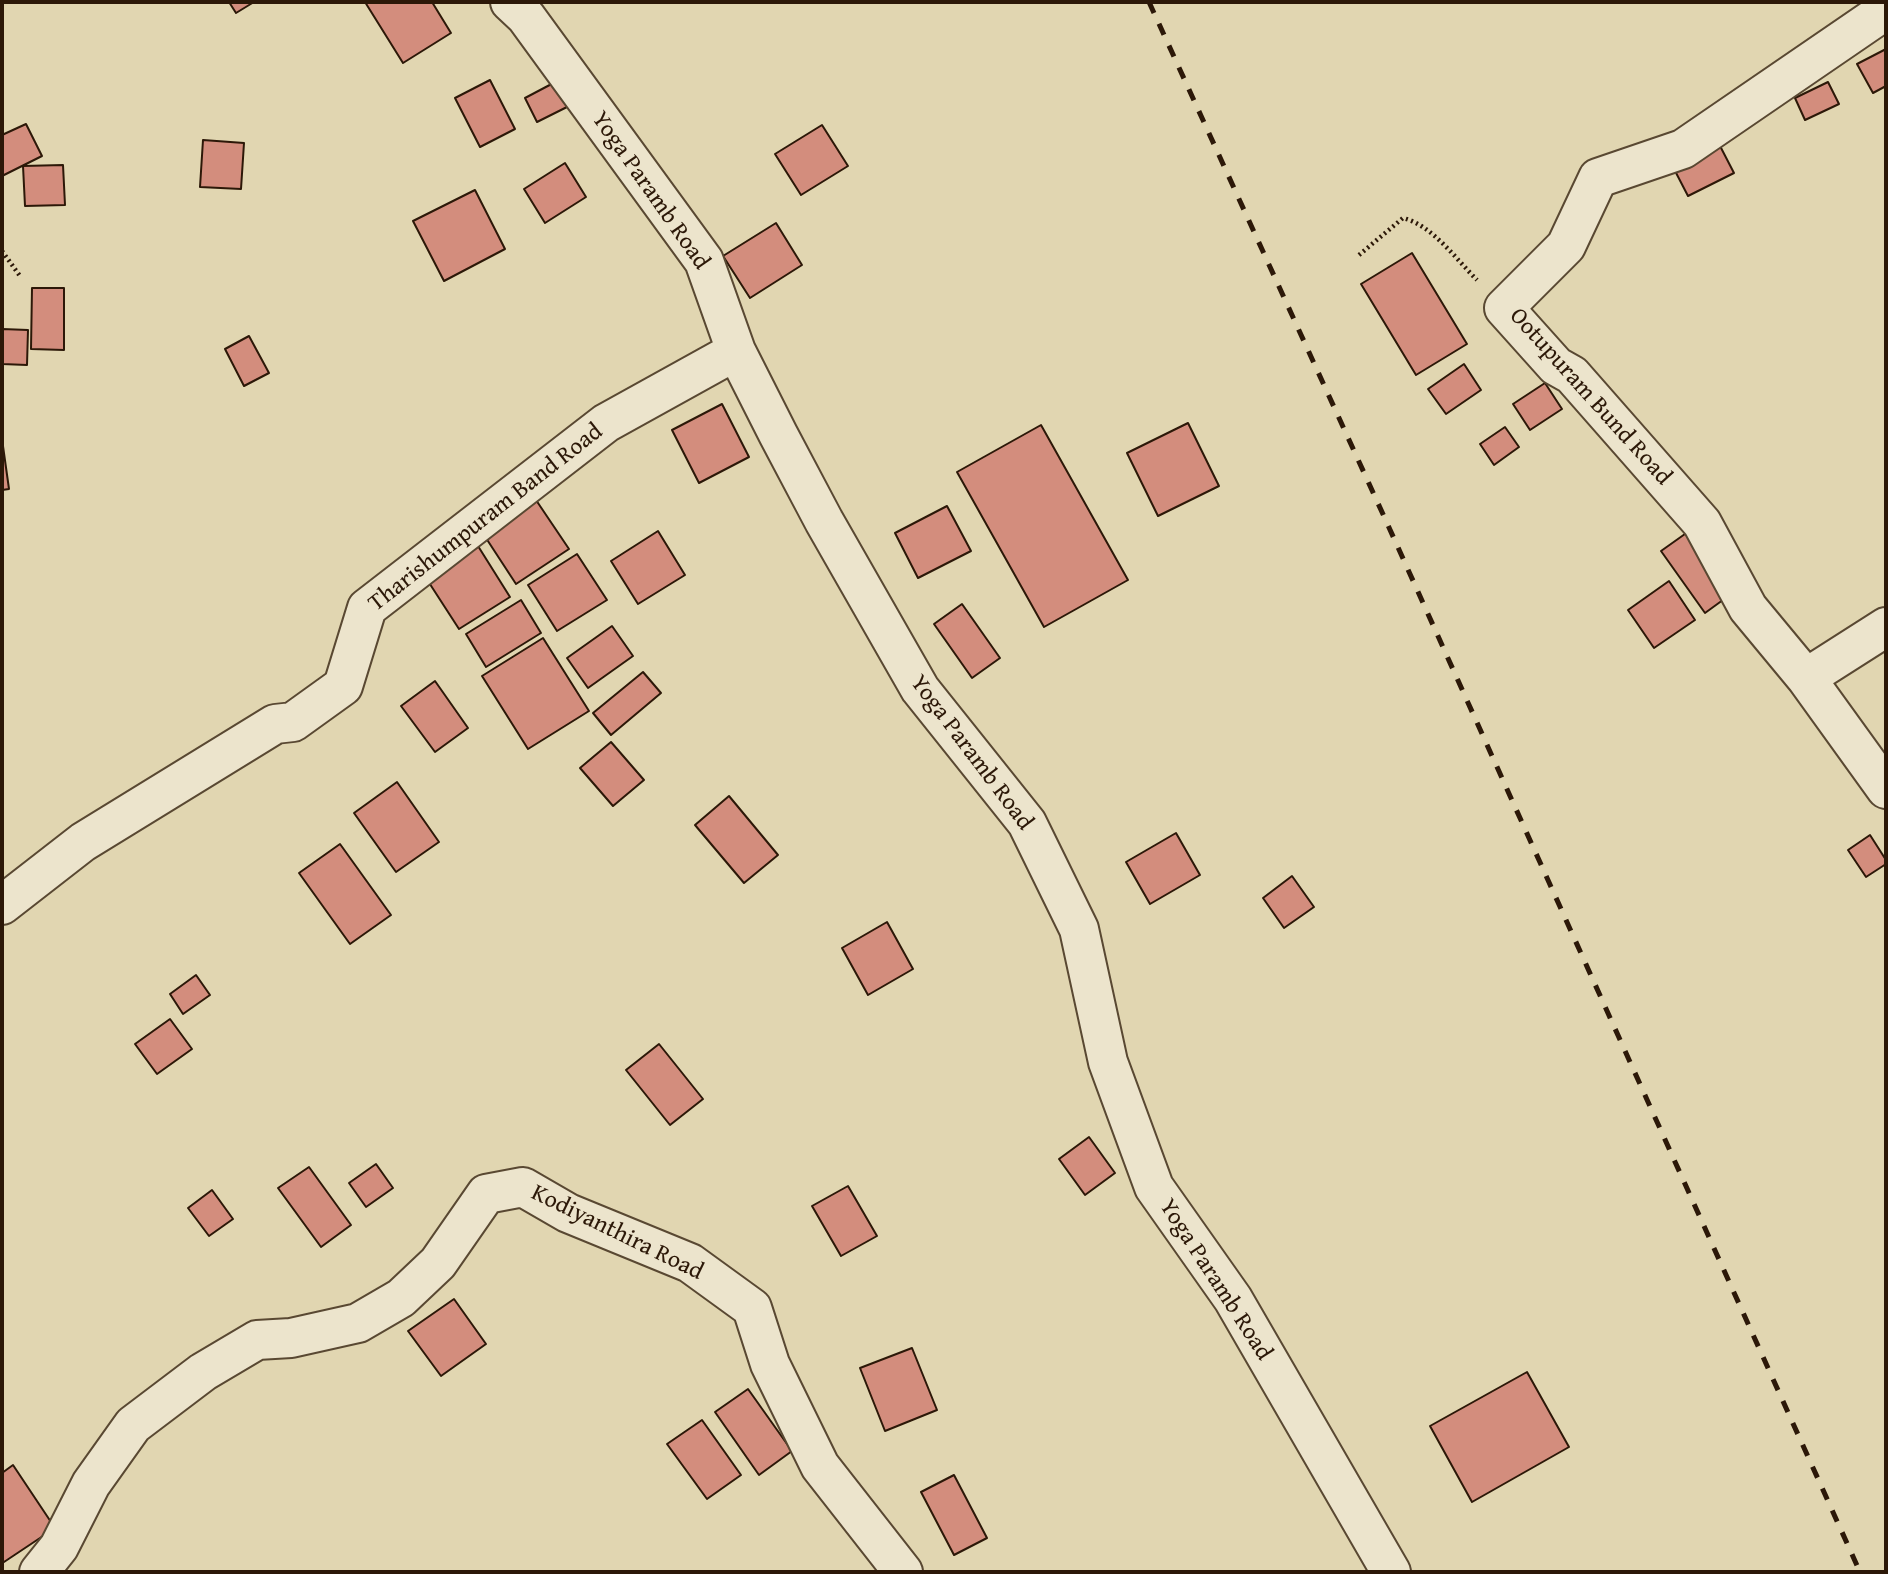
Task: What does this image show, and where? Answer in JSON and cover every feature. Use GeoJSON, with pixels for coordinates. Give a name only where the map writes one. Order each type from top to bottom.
{"type":"FeatureCollection","features":[{"type":"Feature","properties":{"kind":"street","name":"Yoga Paramb Road"},"geometry":{"type":"LineString","coordinates":[[510,2],[526,17],[704,261],[736,351],[824,522],[920,689],[1027,823],[1079,929],[1108,1062],[1154,1187],[1233,1299],[1391,1572]]}},
{"type":"Feature","properties":{"kind":"street","name":"Ootupuram Bund Road"},"geometry":{"type":"LineString","coordinates":[[1886,9],[1683,149],[1598,178],[1566,246],[1504,308],[1556,366],[1572,375],[1702,523],[1748,608],[1806,678],[1886,789]]}},
{"type":"Feature","properties":{"kind":"street","name":"Tharishumpuram Band Road"},"geometry":{"type":"LineString","coordinates":[[2,905],[83,842],[275,724],[293,722],[343,686],[367,608],[606,423],[736,351]]}},
{"type":"Feature","properties":{"kind":"street"},"geometry":{"type":"LineString","coordinates":[[1806,678],[1886,627]]}},
{"type":"Feature","properties":{"kind":"street","name":"Kodiyanthira Road"},"geometry":{"type":"LineString","coordinates":[[38,1572],[59,1547],[91,1484],[133,1426],[203,1372],[257,1340],[291,1338],[358,1323],[401,1298],[438,1264],[486,1195],[523,1186],[569,1213],[690,1263],[752,1308],[771,1364],[820,1466],[903,1572]]}},
{"type":"Feature","properties":{"kind":"path"},"geometry":{"type":"LineString","coordinates":[[1359,255],[1403,218],[1415,221],[1504,308]]}},
{"type":"Feature","properties":{"kind":"path"},"geometry":{"type":"LineString","coordinates":[[2,251],[20,276]]}},
{"type":"Feature","properties":{"kind":"building"},"geometry":{"type":"Polygon","coordinates":[[[229,2],[254,2],[236,13],[229,2]]]}},
{"type":"Feature","properties":{"kind":"building"},"geometry":{"type":"Polygon","coordinates":[[[365,2],[432,2],[451,33],[403,63],[365,2]]]}},
{"type":"Feature","properties":{"kind":"building"},"geometry":{"type":"Polygon","coordinates":[[[1886,49],[1886,86],[1873,93],[1857,64],[1886,49]]]}},
{"type":"Feature","properties":{"kind":"building"},"geometry":{"type":"Polygon","coordinates":[[[561,79],[573,104],[537,122],[525,98],[561,79]]]}},
{"type":"Feature","properties":{"kind":"building"},"geometry":{"type":"Polygon","coordinates":[[[490,80],[515,129],[480,147],[455,98],[490,80]]]}},
{"type":"Feature","properties":{"kind":"building"},"geometry":{"type":"Polygon","coordinates":[[[1828,82],[1839,104],[1805,120],[1795,98],[1828,82]]]}},
{"type":"Feature","properties":{"kind":"building"},"geometry":{"type":"Polygon","coordinates":[[[26,124],[42,156],[2,176],[2,135],[26,124]]]}},
{"type":"Feature","properties":{"kind":"building"},"geometry":{"type":"Polygon","coordinates":[[[822,125],[848,166],[801,195],[775,154],[822,125]]]}},
{"type":"Feature","properties":{"kind":"building"},"geometry":{"type":"Polygon","coordinates":[[[203,140],[244,143],[241,189],[200,187],[203,140]]]}},
{"type":"Feature","properties":{"kind":"building"},"geometry":{"type":"Polygon","coordinates":[[[1719,144],[1734,173],[1688,196],[1673,167],[1719,144]]]}},
{"type":"Feature","properties":{"kind":"building"},"geometry":{"type":"Polygon","coordinates":[[[565,163],[586,197],[545,223],[524,189],[565,163]]]}},
{"type":"Feature","properties":{"kind":"building"},"geometry":{"type":"Polygon","coordinates":[[[63,165],[65,205],[25,206],[23,166],[63,165]]]}},
{"type":"Feature","properties":{"kind":"building"},"geometry":{"type":"Polygon","coordinates":[[[475,190],[505,249],[444,281],[413,221],[475,190]]]}},
{"type":"Feature","properties":{"kind":"building"},"geometry":{"type":"Polygon","coordinates":[[[776,223],[802,265],[750,298],[723,256],[776,223]]]}},
{"type":"Feature","properties":{"kind":"building"},"geometry":{"type":"Polygon","coordinates":[[[1412,253],[1467,344],[1416,375],[1361,284],[1412,253]]]}},
{"type":"Feature","properties":{"kind":"building"},"geometry":{"type":"Polygon","coordinates":[[[32,288],[64,288],[64,350],[31,349],[32,288]]]}},
{"type":"Feature","properties":{"kind":"building"},"geometry":{"type":"Polygon","coordinates":[[[2,329],[28,330],[27,365],[2,364],[2,329]]]}},
{"type":"Feature","properties":{"kind":"building"},"geometry":{"type":"Polygon","coordinates":[[[249,336],[269,373],[244,386],[225,349],[249,336]]]}},
{"type":"Feature","properties":{"kind":"building"},"geometry":{"type":"Polygon","coordinates":[[[1464,364],[1481,390],[1446,414],[1428,389],[1464,364]]]}},
{"type":"Feature","properties":{"kind":"building"},"geometry":{"type":"Polygon","coordinates":[[[1545,383],[1562,409],[1530,430],[1513,404],[1545,383]]]}},
{"type":"Feature","properties":{"kind":"building"},"geometry":{"type":"Polygon","coordinates":[[[722,404],[749,457],[699,483],[672,430],[722,404]]]}},
{"type":"Feature","properties":{"kind":"building"},"geometry":{"type":"Polygon","coordinates":[[[1188,423],[1219,486],[1158,516],[1127,453],[1188,423]]]}},
{"type":"Feature","properties":{"kind":"building"},"geometry":{"type":"Polygon","coordinates":[[[1041,425],[1128,580],[1044,627],[957,472],[1041,425]]]}},
{"type":"Feature","properties":{"kind":"building"},"geometry":{"type":"Polygon","coordinates":[[[1505,427],[1519,447],[1494,465],[1480,444],[1505,427]]]}},
{"type":"Feature","properties":{"kind":"building"},"geometry":{"type":"Polygon","coordinates":[[[2,439],[9,489],[2,490],[2,439]]]}},
{"type":"Feature","properties":{"kind":"building"},"geometry":{"type":"Polygon","coordinates":[[[536,500],[569,549],[516,584],[484,535],[536,500]]]}},
{"type":"Feature","properties":{"kind":"building"},"geometry":{"type":"Polygon","coordinates":[[[947,506],[971,551],[918,578],[895,533],[947,506]]]}},
{"type":"Feature","properties":{"kind":"building"},"geometry":{"type":"Polygon","coordinates":[[[1692,529],[1727,597],[1705,613],[1661,551],[1692,529]]]}},
{"type":"Feature","properties":{"kind":"building"},"geometry":{"type":"Polygon","coordinates":[[[658,531],[685,575],[638,604],[611,561],[658,531]]]}},
{"type":"Feature","properties":{"kind":"building"},"geometry":{"type":"Polygon","coordinates":[[[478,546],[510,597],[459,629],[426,578],[478,546]]]}},
{"type":"Feature","properties":{"kind":"building"},"geometry":{"type":"Polygon","coordinates":[[[577,554],[607,600],[557,631],[528,585],[577,554]]]}},
{"type":"Feature","properties":{"kind":"building"},"geometry":{"type":"Polygon","coordinates":[[[1669,581],[1695,620],[1654,648],[1628,610],[1669,581]]]}},
{"type":"Feature","properties":{"kind":"building"},"geometry":{"type":"Polygon","coordinates":[[[521,600],[541,633],[486,667],[466,634],[521,600]]]}},
{"type":"Feature","properties":{"kind":"building"},"geometry":{"type":"Polygon","coordinates":[[[962,604],[1000,658],[972,678],[934,624],[962,604]]]}},
{"type":"Feature","properties":{"kind":"building"},"geometry":{"type":"Polygon","coordinates":[[[612,626],[633,656],[588,688],[567,658],[612,626]]]}},
{"type":"Feature","properties":{"kind":"building"},"geometry":{"type":"Polygon","coordinates":[[[543,638],[589,711],[528,749],[482,676],[543,638]]]}},
{"type":"Feature","properties":{"kind":"building"},"geometry":{"type":"Polygon","coordinates":[[[643,672],[661,693],[611,735],[593,713],[643,672]]]}},
{"type":"Feature","properties":{"kind":"building"},"geometry":{"type":"Polygon","coordinates":[[[435,681],[468,728],[435,752],[401,706],[435,681]]]}},
{"type":"Feature","properties":{"kind":"building"},"geometry":{"type":"Polygon","coordinates":[[[611,742],[644,780],[613,806],[580,768],[611,742]]]}},
{"type":"Feature","properties":{"kind":"building"},"geometry":{"type":"Polygon","coordinates":[[[397,782],[439,842],[396,872],[354,813],[397,782]]]}},
{"type":"Feature","properties":{"kind":"building"},"geometry":{"type":"Polygon","coordinates":[[[729,796],[778,855],[744,883],[695,825],[729,796]]]}},
{"type":"Feature","properties":{"kind":"building"},"geometry":{"type":"Polygon","coordinates":[[[1176,833],[1200,875],[1150,904],[1126,862],[1176,833]]]}},
{"type":"Feature","properties":{"kind":"building"},"geometry":{"type":"Polygon","coordinates":[[[1870,835],[1886,864],[1866,877],[1848,850],[1870,835]]]}},
{"type":"Feature","properties":{"kind":"building"},"geometry":{"type":"Polygon","coordinates":[[[340,844],[391,915],[350,944],[299,873],[340,844]]]}},
{"type":"Feature","properties":{"kind":"building"},"geometry":{"type":"Polygon","coordinates":[[[1292,876],[1314,907],[1284,928],[1263,898],[1292,876]]]}},
{"type":"Feature","properties":{"kind":"building"},"geometry":{"type":"Polygon","coordinates":[[[887,922],[913,969],[868,995],[842,948],[887,922]]]}},
{"type":"Feature","properties":{"kind":"building"},"geometry":{"type":"Polygon","coordinates":[[[196,975],[210,995],[183,1014],[170,994],[196,975]]]}},
{"type":"Feature","properties":{"kind":"building"},"geometry":{"type":"Polygon","coordinates":[[[170,1019],[192,1049],[157,1074],[135,1044],[170,1019]]]}},
{"type":"Feature","properties":{"kind":"building"},"geometry":{"type":"Polygon","coordinates":[[[659,1044],[703,1099],[670,1125],[626,1070],[659,1044]]]}},
{"type":"Feature","properties":{"kind":"building"},"geometry":{"type":"Polygon","coordinates":[[[1089,1137],[1115,1173],[1085,1195],[1059,1159],[1089,1137]]]}},
{"type":"Feature","properties":{"kind":"building"},"geometry":{"type":"Polygon","coordinates":[[[376,1164],[393,1188],[366,1207],[349,1183],[376,1164]]]}},
{"type":"Feature","properties":{"kind":"building"},"geometry":{"type":"Polygon","coordinates":[[[309,1167],[351,1225],[321,1247],[278,1188],[309,1167]]]}},
{"type":"Feature","properties":{"kind":"building"},"geometry":{"type":"Polygon","coordinates":[[[848,1186],[877,1236],[841,1256],[812,1206],[848,1186]]]}},
{"type":"Feature","properties":{"kind":"building"},"geometry":{"type":"Polygon","coordinates":[[[212,1190],[233,1219],[209,1236],[188,1208],[212,1190]]]}},
{"type":"Feature","properties":{"kind":"building"},"geometry":{"type":"Polygon","coordinates":[[[454,1299],[486,1344],[441,1376],[408,1331],[454,1299]]]}},
{"type":"Feature","properties":{"kind":"building"},"geometry":{"type":"Polygon","coordinates":[[[912,1348],[937,1410],[885,1431],[860,1368],[912,1348]]]}},
{"type":"Feature","properties":{"kind":"building"},"geometry":{"type":"Polygon","coordinates":[[[1527,1372],[1569,1447],[1472,1502],[1430,1426],[1527,1372]]]}},
{"type":"Feature","properties":{"kind":"building"},"geometry":{"type":"Polygon","coordinates":[[[748,1389],[792,1451],[759,1475],[715,1412],[748,1389]]]}},
{"type":"Feature","properties":{"kind":"building"},"geometry":{"type":"Polygon","coordinates":[[[702,1420],[741,1475],[707,1499],[667,1444],[702,1420]]]}},
{"type":"Feature","properties":{"kind":"building"},"geometry":{"type":"Polygon","coordinates":[[[13,1465],[55,1528],[4,1562],[2,1473],[13,1465]]]}},
{"type":"Feature","properties":{"kind":"building"},"geometry":{"type":"Polygon","coordinates":[[[954,1475],[987,1538],[954,1555],[921,1492],[954,1475]]]}},
{"type":"Feature","properties":{"kind":"railway"},"geometry":{"type":"LineString","coordinates":[[1149,2],[1860,1572]]}}]}
